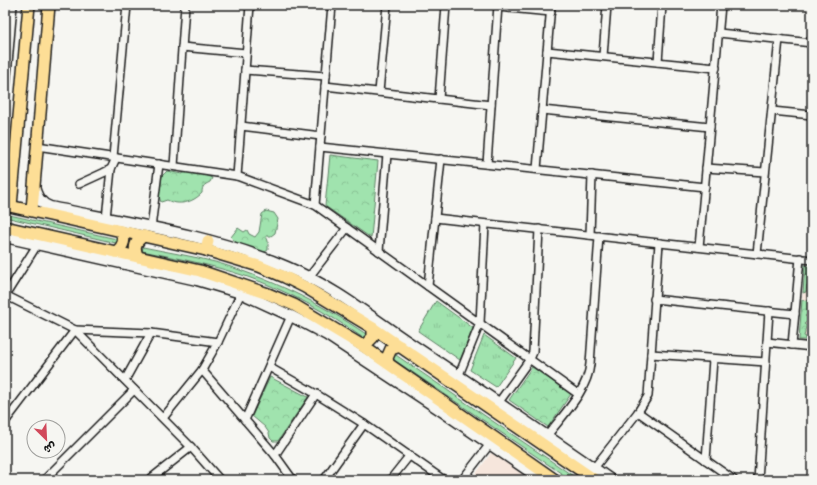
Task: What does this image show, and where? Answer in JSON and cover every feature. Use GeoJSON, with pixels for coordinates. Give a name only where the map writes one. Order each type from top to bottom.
{"type":"FeatureCollection","features":[{"type":"Feature","properties":{"kind":"main road"},"geometry":{"type":"LineString","coordinates":[[5,196],[10,192],[9,188],[22,84],[29,5]]}},
{"type":"Feature","properties":{"kind":"main road"},"geometry":{"type":"LineString","coordinates":[[32,210],[49,5]]}},
{"type":"Feature","properties":{"kind":"main road"},"geometry":{"type":"LineString","coordinates":[[25,51],[28,59],[32,62],[40,61],[45,55]]}},
{"type":"Feature","properties":{"kind":"main road"},"geometry":{"type":"LineString","coordinates":[[22,84],[24,79],[31,75],[39,78],[42,85]]}},
{"type":"Feature","properties":{"kind":"main road"},"geometry":{"type":"LineString","coordinates":[[34,185],[39,204],[46,212],[55,216]]}},
{"type":"Feature","properties":{"kind":"main road"},"geometry":{"type":"LineString","coordinates":[[9,188],[8,206],[32,210],[121,231],[148,232],[207,245],[285,276],[346,310],[400,346],[457,379],[595,480]]}},
{"type":"Feature","properties":{"kind":"main road"},"geometry":{"type":"LineString","coordinates":[[5,226],[138,257],[198,276],[268,294],[294,305],[388,363],[441,406],[555,480]]}},
{"type":"Feature","properties":{"kind":"main road"},"geometry":{"type":"LineString","coordinates":[[116,252],[123,245],[124,235],[121,231]]}},
{"type":"Feature","properties":{"kind":"main road"},"geometry":{"type":"LineString","coordinates":[[138,257],[135,248],[136,243],[148,232]]}},
{"type":"Feature","properties":{"kind":"main road"},"geometry":{"type":"LineString","coordinates":[[361,345],[366,344],[373,337],[373,328]]}},
{"type":"Feature","properties":{"kind":"main road"},"geometry":{"type":"LineString","coordinates":[[388,363],[387,358],[391,349],[400,346]]}},
{"type":"Feature","properties":{"kind":"street"},"geometry":{"type":"LineString","coordinates":[[5,98],[8,20],[13,5]]}},
{"type":"Feature","properties":{"kind":"street"},"geometry":{"type":"LineString","coordinates":[[106,218],[110,169],[114,157],[127,5]]}},
{"type":"Feature","properties":{"kind":"street"},"geometry":{"type":"LineString","coordinates":[[174,166],[185,5]]}},
{"type":"Feature","properties":{"kind":"street"},"geometry":{"type":"LineString","coordinates":[[237,176],[250,5]]}},
{"type":"Feature","properties":{"kind":"street"},"geometry":{"type":"LineString","coordinates":[[315,205],[332,5]]}},
{"type":"Feature","properties":{"kind":"street"},"geometry":{"type":"LineString","coordinates":[[379,92],[387,5]]}},
{"type":"Feature","properties":{"kind":"street"},"geometry":{"type":"LineString","coordinates":[[439,99],[446,5]]}},
{"type":"Feature","properties":{"kind":"street"},"geometry":{"type":"LineString","coordinates":[[603,56],[607,5]]}},
{"type":"Feature","properties":{"kind":"street"},"geometry":{"type":"LineString","coordinates":[[658,62],[662,5]]}},
{"type":"Feature","properties":{"kind":"street"},"geometry":{"type":"LineString","coordinates":[[699,247],[721,5]]}},
{"type":"Feature","properties":{"kind":"street"},"geometry":{"type":"LineString","coordinates":[[487,164],[498,6],[551,8],[538,169]]}},
{"type":"Feature","properties":{"kind":"street"},"geometry":{"type":"LineString","coordinates":[[719,33],[812,43]]}},
{"type":"Feature","properties":{"kind":"street"},"geometry":{"type":"LineString","coordinates":[[757,254],[779,39]]}},
{"type":"Feature","properties":{"kind":"street"},"geometry":{"type":"LineString","coordinates":[[182,47],[246,53]]}},
{"type":"Feature","properties":{"kind":"street"},"geometry":{"type":"LineString","coordinates":[[547,50],[716,68]]}},
{"type":"Feature","properties":{"kind":"street"},"geometry":{"type":"LineString","coordinates":[[245,70],[326,76]]}},
{"type":"Feature","properties":{"kind":"street"},"geometry":{"type":"LineString","coordinates":[[325,86],[491,105]]}},
{"type":"Feature","properties":{"kind":"street"},"geometry":{"type":"LineString","coordinates":[[542,110],[710,127]]}},
{"type":"Feature","properties":{"kind":"street"},"geometry":{"type":"LineString","coordinates":[[772,111],[812,115]]}},
{"type":"Feature","properties":{"kind":"street"},"geometry":{"type":"LineString","coordinates":[[240,126],[321,136]]}},
{"type":"Feature","properties":{"kind":"street"},"geometry":{"type":"LineString","coordinates":[[37,146],[237,176],[315,205],[578,394]]}},
{"type":"Feature","properties":{"kind":"street"},"geometry":{"type":"LineString","coordinates":[[320,147],[705,187]]}},
{"type":"Feature","properties":{"kind":"street"},"geometry":{"type":"LineString","coordinates":[[379,251],[387,154]]}},
{"type":"Feature","properties":{"kind":"street"},"geometry":{"type":"LineString","coordinates":[[428,286],[441,159]]}},
{"type":"Feature","properties":{"kind":"street"},"geometry":{"type":"LineString","coordinates":[[34,185],[38,198],[45,205],[106,218],[148,232],[159,164]]}},
{"type":"Feature","properties":{"kind":"street"},"geometry":{"type":"LineString","coordinates":[[706,168],[765,172]]}},
{"type":"Feature","properties":{"kind":"street"},"geometry":{"type":"LineString","coordinates":[[79,184],[110,169]]}},
{"type":"Feature","properties":{"kind":"street"},"geometry":{"type":"LineString","coordinates":[[590,235],[592,175]]}},
{"type":"Feature","properties":{"kind":"street"},"geometry":{"type":"LineString","coordinates":[[435,218],[812,260]]}},
{"type":"Feature","properties":{"kind":"street"},"geometry":{"type":"LineString","coordinates":[[457,379],[480,323],[485,224]]}},
{"type":"Feature","properties":{"kind":"street"},"geometry":{"type":"LineString","coordinates":[[309,277],[347,228]]}},
{"type":"Feature","properties":{"kind":"street"},"geometry":{"type":"LineString","coordinates":[[499,402],[530,359],[534,348],[539,230]]}},
{"type":"Feature","properties":{"kind":"street"},"geometry":{"type":"LineString","coordinates":[[547,436],[578,394],[586,381],[590,370],[599,236]]}},
{"type":"Feature","properties":{"kind":"street"},"geometry":{"type":"LineString","coordinates":[[5,237],[37,245],[198,276],[241,293],[291,316],[327,335],[441,406],[490,444],[542,480]]}},
{"type":"Feature","properties":{"kind":"street"},"geometry":{"type":"LineString","coordinates":[[594,468],[638,412],[648,396],[659,243]]}},
{"type":"Feature","properties":{"kind":"street"},"geometry":{"type":"LineString","coordinates":[[37,245],[5,295],[75,330],[163,418],[220,480]]}},
{"type":"Feature","properties":{"kind":"street"},"geometry":{"type":"LineString","coordinates":[[207,245],[243,250],[309,277],[339,295],[457,379],[499,402],[611,480]]}},
{"type":"Feature","properties":{"kind":"street"},"geometry":{"type":"LineString","coordinates":[[792,345],[800,258]]}},
{"type":"Feature","properties":{"kind":"street"},"geometry":{"type":"LineString","coordinates":[[163,418],[202,370],[218,342],[241,293]]}},
{"type":"Feature","properties":{"kind":"street"},"geometry":{"type":"LineString","coordinates":[[654,299],[795,314]]}},
{"type":"Feature","properties":{"kind":"street"},"geometry":{"type":"LineString","coordinates":[[758,480],[769,311]]}},
{"type":"Feature","properties":{"kind":"street"},"geometry":{"type":"LineString","coordinates":[[246,420],[291,316]]}},
{"type":"Feature","properties":{"kind":"street"},"geometry":{"type":"LineString","coordinates":[[75,330],[151,333],[218,342]]}},
{"type":"Feature","properties":{"kind":"street"},"geometry":{"type":"LineString","coordinates":[[5,422],[75,330]]}},
{"type":"Feature","properties":{"kind":"street"},"geometry":{"type":"LineString","coordinates":[[125,380],[151,333]]}},
{"type":"Feature","properties":{"kind":"street"},"geometry":{"type":"LineString","coordinates":[[767,342],[812,347]]}},
{"type":"Feature","properties":{"kind":"street"},"geometry":{"type":"LineString","coordinates":[[651,354],[766,362]]}},
{"type":"Feature","properties":{"kind":"street"},"geometry":{"type":"LineString","coordinates":[[706,460],[714,358]]}},
{"type":"Feature","properties":{"kind":"street"},"geometry":{"type":"LineString","coordinates":[[269,368],[316,394],[364,424],[444,480]]}},
{"type":"Feature","properties":{"kind":"street"},"geometry":{"type":"LineString","coordinates":[[202,370],[275,455],[293,480]]}},
{"type":"Feature","properties":{"kind":"street"},"geometry":{"type":"LineString","coordinates":[[44,480],[134,390]]}},
{"type":"Feature","properties":{"kind":"street"},"geometry":{"type":"LineString","coordinates":[[275,455],[316,394]]}},
{"type":"Feature","properties":{"kind":"street"},"geometry":{"type":"LineString","coordinates":[[638,412],[734,480]]}},
{"type":"Feature","properties":{"kind":"street"},"geometry":{"type":"LineString","coordinates":[[324,480],[364,424]]}},
{"type":"Feature","properties":{"kind":"street"},"geometry":{"type":"LineString","coordinates":[[462,480],[490,444]]}},
{"type":"Feature","properties":{"kind":"street"},"geometry":{"type":"LineString","coordinates":[[149,480],[191,447]]}},
{"type":"Feature","properties":{"kind":"street"},"geometry":{"type":"LineString","coordinates":[[390,480],[410,455]]}},
{"type":"Feature","properties":{"kind":"shaded area"},"geometry":{"type":"Polygon","coordinates":[[[805,265],[812,266],[812,341],[799,340],[805,265]]]}},
{"type":"Feature","properties":{"kind":"shaded area"},"geometry":{"type":"Polygon","coordinates":[[[492,452],[530,480],[471,480],[492,452]]]}},
{"type":"Feature","properties":{"kind":"green space"},"geometry":{"type":"Polygon","coordinates":[[[330,155],[378,161],[371,238],[325,206],[330,155]]]}},
{"type":"Feature","properties":{"kind":"green space"},"geometry":{"type":"Polygon","coordinates":[[[167,171],[182,174],[186,172],[202,174],[212,178],[210,182],[202,189],[202,193],[190,201],[176,203],[167,200],[161,202],[159,197],[162,176],[167,171]]]}},
{"type":"Feature","properties":{"kind":"green space"},"geometry":{"type":"Polygon","coordinates":[[[266,211],[274,213],[278,219],[275,233],[271,236],[266,236],[268,241],[268,250],[265,252],[246,248],[234,241],[231,237],[238,228],[244,232],[247,230],[249,234],[255,237],[259,232],[262,214],[266,211]]]}},
{"type":"Feature","properties":{"kind":"green space"},"geometry":{"type":"Polygon","coordinates":[[[5,214],[121,240],[120,244],[5,217],[5,214]]]}},
{"type":"Feature","properties":{"kind":"green space"},"geometry":{"type":"Polygon","coordinates":[[[143,247],[215,262],[274,283],[312,301],[366,334],[363,338],[335,319],[277,288],[233,272],[142,251],[143,247]]]}},
{"type":"Feature","properties":{"kind":"green space"},"geometry":{"type":"Polygon","coordinates":[[[805,265],[812,267],[810,272],[812,275],[812,282],[807,285],[806,292],[803,293],[805,265]]]}},
{"type":"Feature","properties":{"kind":"green space"},"geometry":{"type":"Polygon","coordinates":[[[802,300],[811,301],[809,313],[805,316],[807,318],[807,322],[804,324],[807,326],[804,336],[806,337],[806,340],[799,340],[802,300]]]}},
{"type":"Feature","properties":{"kind":"green space"},"geometry":{"type":"Polygon","coordinates":[[[436,301],[473,328],[460,360],[418,331],[436,301]]]}},
{"type":"Feature","properties":{"kind":"green space"},"geometry":{"type":"Polygon","coordinates":[[[484,335],[516,358],[496,387],[470,370],[484,335]]]}},
{"type":"Feature","properties":{"kind":"green space"},"geometry":{"type":"Polygon","coordinates":[[[390,351],[579,480],[571,480],[387,355],[390,351]]]}},
{"type":"Feature","properties":{"kind":"green space"},"geometry":{"type":"Polygon","coordinates":[[[532,367],[571,394],[548,427],[509,400],[532,367]]]}},
{"type":"Feature","properties":{"kind":"green space"},"geometry":{"type":"Polygon","coordinates":[[[270,377],[308,397],[278,441],[273,441],[265,427],[252,416],[270,377]]]}}]}
